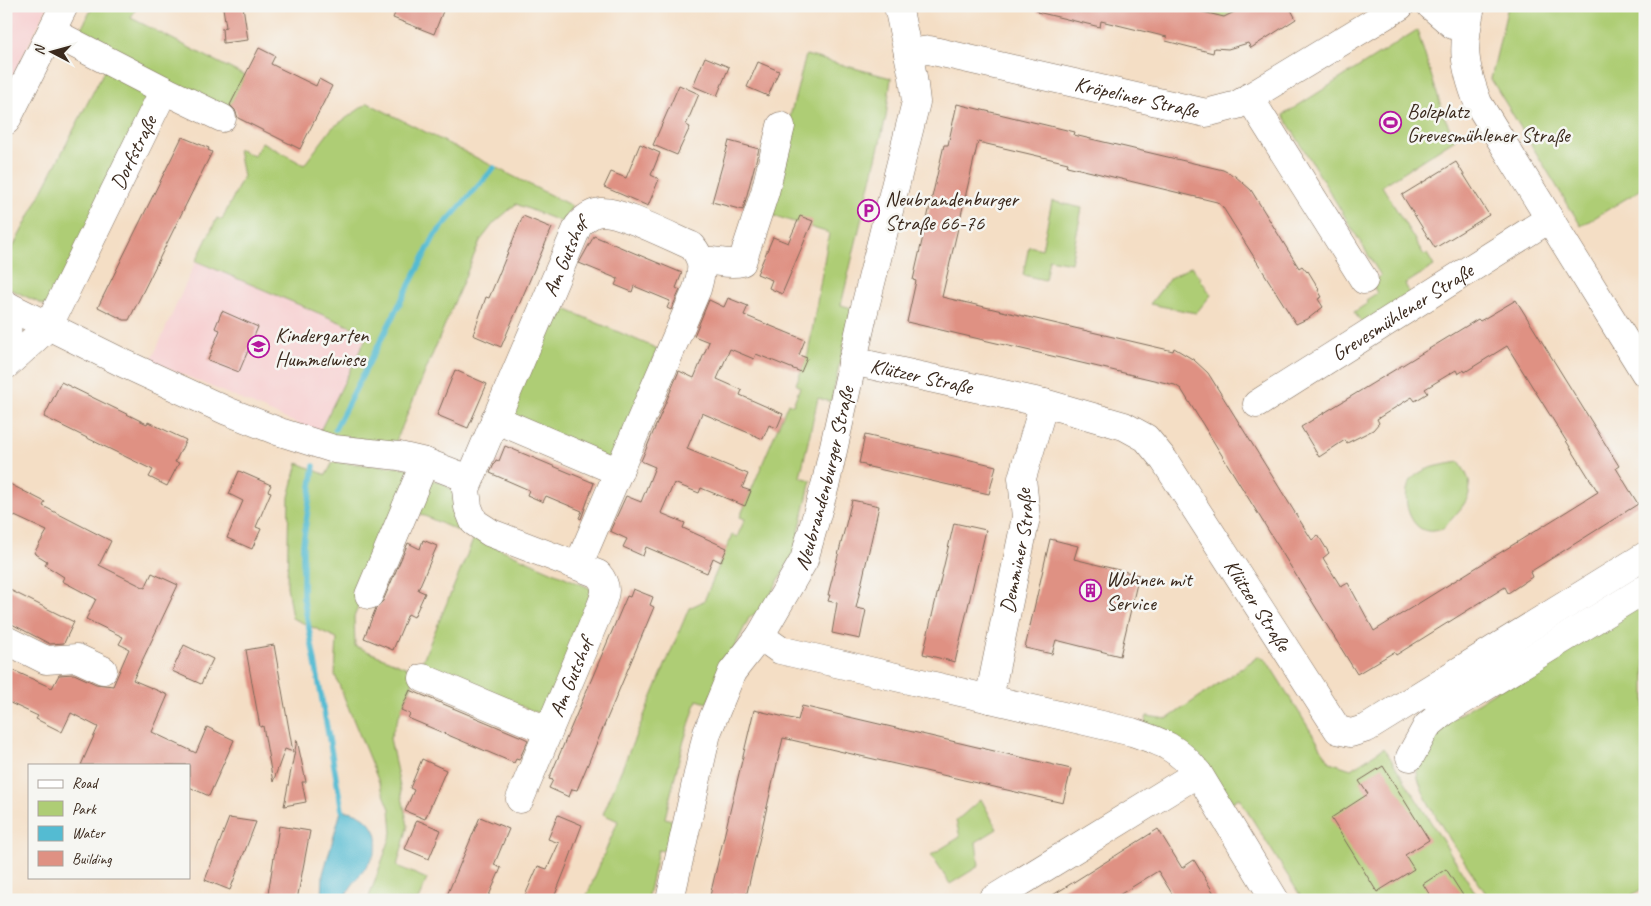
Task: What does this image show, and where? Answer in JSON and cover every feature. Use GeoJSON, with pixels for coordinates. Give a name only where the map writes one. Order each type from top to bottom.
{"type":"FeatureCollection","features":[{"type":"Feature","properties":{"kind":"street"},"geometry":{"type":"LineString","coordinates":[[7,116],[64,6]]}},
{"type":"Feature","properties":{"kind":"street","name":"Neubrandenburger Straße"},"geometry":{"type":"LineString","coordinates":[[670,900],[707,733],[732,672],[760,636],[804,560],[826,482],[852,361],[916,102],[898,6]]}},
{"type":"Feature","properties":{"kind":"street","name":"Kröpeliner Straße"},"geometry":{"type":"LineString","coordinates":[[908,53],[929,50],[1206,112],[1224,110],[1249,97],[1400,6]]}},
{"type":"Feature","properties":{"kind":"street"},"geometry":{"type":"LineString","coordinates":[[1431,6],[1452,25],[1469,17],[1466,70],[1478,102],[1644,370]]}},
{"type":"Feature","properties":{"kind":"street","name":"Dorfstraße"},"geometry":{"type":"LineString","coordinates":[[7,363],[48,327],[164,90],[52,32]]}},
{"type":"Feature","properties":{"kind":"street"},"geometry":{"type":"LineString","coordinates":[[164,90],[222,118]]}},
{"type":"Feature","properties":{"kind":"street"},"geometry":{"type":"LineString","coordinates":[[1249,97],[1364,280]]}},
{"type":"Feature","properties":{"kind":"street"},"geometry":{"type":"LineString","coordinates":[[578,566],[697,289],[702,270],[701,261],[711,260],[731,264],[742,262],[765,192],[781,126]]}},
{"type":"Feature","properties":{"kind":"street","name":"Am Gutshof"},"geometry":{"type":"LineString","coordinates":[[520,799],[606,593],[605,583],[598,574],[491,533],[474,522],[468,507],[466,489],[469,479],[578,226],[586,217],[600,212],[615,214],[692,246],[700,255],[701,261]]}},
{"type":"Feature","properties":{"kind":"street","name":"Grevesmühlener Straße"},"geometry":{"type":"LineString","coordinates":[[1257,404],[1549,219]]}},
{"type":"Feature","properties":{"kind":"street","name":"Dorfstraße"},"geometry":{"type":"LineString","coordinates":[[7,363],[6,305],[48,327],[227,411],[314,445],[367,454],[399,456],[425,462]]}},
{"type":"Feature","properties":{"kind":"street","name":"Klützer Straße"},"geometry":{"type":"LineString","coordinates":[[852,361],[1044,403],[1124,426],[1146,438],[1176,477],[1338,730],[1351,733],[1437,701],[1644,558]]}},
{"type":"Feature","properties":{"kind":"street","name":"Demminer Straße"},"geometry":{"type":"LineString","coordinates":[[989,699],[1026,517],[1022,478],[1044,403]]}},
{"type":"Feature","properties":{"kind":"street"},"geometry":{"type":"LineString","coordinates":[[495,419],[618,472]]}},
{"type":"Feature","properties":{"kind":"street"},"geometry":{"type":"LineString","coordinates":[[369,595],[425,462],[469,479]]}},
{"type":"Feature","properties":{"kind":"street"},"geometry":{"type":"LineString","coordinates":[[1410,757],[1427,726],[1437,701],[1645,589]]}},
{"type":"Feature","properties":{"kind":"street"},"geometry":{"type":"LineString","coordinates":[[760,636],[780,650],[1132,732],[1165,742],[1184,756],[1198,773],[1275,900]]}},
{"type":"Feature","properties":{"kind":"street"},"geometry":{"type":"LineString","coordinates":[[6,640],[46,660],[77,658],[103,670]]}},
{"type":"Feature","properties":{"kind":"street"},"geometry":{"type":"LineString","coordinates":[[423,678],[548,730]]}},
{"type":"Feature","properties":{"kind":"street"},"geometry":{"type":"LineString","coordinates":[[992,900],[1198,773]]}},
{"type":"Feature","properties":{"kind":"shaded area"},"geometry":{"type":"Polygon","coordinates":[[[6,6],[48,6],[6,89],[6,6]]]}},
{"type":"Feature","properties":{"kind":"shaded area","name":"Kindergarten Hummelwiese"},"geometry":{"type":"Polygon","coordinates":[[[196,261],[369,334],[319,433],[151,361],[196,261]]]}},
{"type":"Feature","properties":{"kind":"green space"},"geometry":{"type":"Polygon","coordinates":[[[93,6],[137,6],[131,18],[245,76],[226,114],[77,37],[93,6]]]}},
{"type":"Feature","properties":{"kind":"green space"},"geometry":{"type":"Polygon","coordinates":[[[1178,6],[1246,6],[1224,17],[1178,6]]]}},
{"type":"Feature","properties":{"kind":"green space"},"geometry":{"type":"Polygon","coordinates":[[[1508,6],[1645,6],[1645,187],[1581,226],[1491,79],[1508,6]]]}},
{"type":"Feature","properties":{"kind":"green space"},"geometry":{"type":"Polygon","coordinates":[[[1417,30],[1444,116],[1455,139],[1382,186],[1424,255],[1427,254],[1434,266],[1405,284],[1411,296],[1364,326],[1354,312],[1368,303],[1366,300],[1377,293],[1371,283],[1381,276],[1283,115],[1417,30]]]}},
{"type":"Feature","properties":{"kind":"green space"},"geometry":{"type":"Polygon","coordinates":[[[806,55],[891,78],[886,117],[841,305],[852,308],[831,402],[818,398],[800,477],[811,480],[794,553],[763,608],[749,618],[707,703],[697,700],[682,747],[665,818],[678,822],[671,852],[658,850],[647,900],[585,900],[618,821],[603,814],[689,608],[704,601],[732,535],[737,537],[745,519],[740,517],[788,403],[793,405],[800,387],[796,384],[808,354],[829,233],[765,213],[806,55]]]}},
{"type":"Feature","properties":{"kind":"green space"},"geometry":{"type":"Polygon","coordinates":[[[105,69],[155,95],[48,307],[6,287],[6,261],[105,69]]]}},
{"type":"Feature","properties":{"kind":"green space"},"geometry":{"type":"Polygon","coordinates":[[[368,103],[572,206],[564,223],[516,204],[494,223],[480,241],[394,446],[319,433],[368,334],[196,261],[217,218],[222,220],[243,177],[238,149],[254,156],[262,142],[304,165],[332,128],[368,103]]]}},
{"type":"Feature","properties":{"kind":"green space"},"geometry":{"type":"Polygon","coordinates":[[[1052,201],[1082,208],[1071,263],[1049,259],[1045,280],[1023,275],[1029,246],[1042,249],[1052,201]]]}},
{"type":"Feature","properties":{"kind":"green space"},"geometry":{"type":"Polygon","coordinates":[[[1192,266],[1211,295],[1196,313],[1150,304],[1170,278],[1192,266]]]}},
{"type":"Feature","properties":{"kind":"green space"},"geometry":{"type":"Polygon","coordinates":[[[558,306],[658,349],[615,461],[511,420],[517,390],[558,306]]]}},
{"type":"Feature","properties":{"kind":"green space"},"geometry":{"type":"Polygon","coordinates":[[[333,462],[409,468],[413,477],[354,617],[355,646],[417,672],[390,738],[408,826],[397,866],[427,879],[418,900],[368,900],[392,833],[390,809],[335,675],[337,638],[292,618],[287,586],[289,497],[298,463],[326,475],[333,462]]]}},
{"type":"Feature","properties":{"kind":"green space"},"geometry":{"type":"Polygon","coordinates":[[[1459,462],[1469,482],[1468,498],[1443,529],[1428,531],[1421,529],[1416,525],[1408,511],[1406,496],[1410,482],[1419,473],[1426,470],[1459,462]]]}},
{"type":"Feature","properties":{"kind":"green space"},"geometry":{"type":"Polygon","coordinates":[[[425,477],[445,484],[452,491],[480,540],[592,589],[545,716],[434,671],[434,667],[422,662],[474,538],[409,509],[425,477]]]}},
{"type":"Feature","properties":{"kind":"green space"},"geometry":{"type":"Polygon","coordinates":[[[1645,596],[1645,887],[1624,900],[1490,900],[1436,817],[1420,784],[1417,772],[1418,762],[1427,735],[1645,596]]]}},
{"type":"Feature","properties":{"kind":"green space"},"geometry":{"type":"Polygon","coordinates":[[[1259,656],[1267,661],[1330,762],[1351,769],[1384,748],[1480,900],[1303,900],[1239,798],[1227,805],[1143,730],[1147,716],[1167,719],[1259,656]]]}},
{"type":"Feature","properties":{"kind":"green space"},"geometry":{"type":"Polygon","coordinates":[[[981,799],[997,829],[976,842],[979,866],[950,884],[931,855],[960,837],[956,821],[981,799]]]}},
{"type":"Feature","properties":{"kind":"water"},"geometry":{"type":"Polygon","coordinates":[[[341,811],[356,813],[369,822],[376,832],[377,843],[375,853],[348,891],[344,900],[322,900],[323,874],[341,811]]]}},
{"type":"Feature","properties":{"kind":"building"},"geometry":{"type":"Polygon","coordinates":[[[243,6],[248,40],[223,43],[222,28],[226,27],[223,8],[243,6]]]}},
{"type":"Feature","properties":{"kind":"building"},"geometry":{"type":"Polygon","coordinates":[[[398,6],[445,6],[434,34],[393,18],[398,6]]]}},
{"type":"Feature","properties":{"kind":"building"},"geometry":{"type":"Polygon","coordinates":[[[1038,6],[1178,6],[1224,17],[1246,6],[1289,6],[1296,19],[1251,48],[1248,43],[1228,49],[1214,48],[1213,53],[1166,41],[1167,37],[1101,21],[1100,27],[1037,12],[1038,6]]]}},
{"type":"Feature","properties":{"kind":"building"},"geometry":{"type":"Polygon","coordinates":[[[259,48],[275,56],[271,64],[316,86],[319,79],[332,86],[300,149],[238,118],[235,110],[230,105],[259,48]]]}},
{"type":"Feature","properties":{"kind":"building"},"geometry":{"type":"Polygon","coordinates":[[[705,57],[729,67],[717,96],[693,86],[705,57]]]}},
{"type":"Feature","properties":{"kind":"building"},"geometry":{"type":"Polygon","coordinates":[[[758,62],[779,71],[768,96],[747,87],[758,62]]]}},
{"type":"Feature","properties":{"kind":"building"},"geometry":{"type":"Polygon","coordinates":[[[679,85],[699,94],[686,125],[690,127],[677,155],[653,145],[679,85]]]}},
{"type":"Feature","properties":{"kind":"building"},"geometry":{"type":"Polygon","coordinates":[[[957,104],[1075,132],[1074,135],[1223,170],[1235,176],[1251,190],[1299,268],[1302,266],[1308,271],[1322,297],[1318,299],[1323,307],[1309,318],[1296,324],[1222,206],[1217,202],[1067,166],[1068,163],[978,142],[942,297],[1173,351],[1174,348],[1194,360],[1208,373],[1312,540],[1318,535],[1329,553],[1323,558],[1341,587],[1348,583],[1374,631],[1598,492],[1507,346],[1465,372],[1464,370],[1458,374],[1456,370],[1425,389],[1428,393],[1415,401],[1412,397],[1377,419],[1379,423],[1373,430],[1347,443],[1345,440],[1319,457],[1301,427],[1478,319],[1480,321],[1516,300],[1619,466],[1616,468],[1638,504],[1530,572],[1532,577],[1508,593],[1505,587],[1396,655],[1394,652],[1357,674],[1181,389],[1175,385],[907,322],[916,281],[913,280],[944,145],[948,145],[957,104]]]}},
{"type":"Feature","properties":{"kind":"building"},"geometry":{"type":"Polygon","coordinates":[[[182,137],[209,148],[208,150],[212,152],[129,320],[124,320],[98,307],[182,137]]]}},
{"type":"Feature","properties":{"kind":"building"},"geometry":{"type":"Polygon","coordinates":[[[729,141],[759,149],[743,210],[712,202],[729,141]]]}},
{"type":"Feature","properties":{"kind":"building"},"geometry":{"type":"Polygon","coordinates":[[[640,144],[660,153],[651,175],[659,179],[648,206],[604,187],[611,172],[626,178],[640,144]]]}},
{"type":"Feature","properties":{"kind":"building"},"geometry":{"type":"Polygon","coordinates":[[[1456,162],[1489,215],[1435,248],[1402,195],[1456,162]]]}},
{"type":"Feature","properties":{"kind":"building"},"geometry":{"type":"Polygon","coordinates":[[[523,216],[552,228],[501,347],[473,335],[486,297],[489,298],[523,216]]]}},
{"type":"Feature","properties":{"kind":"building"},"geometry":{"type":"Polygon","coordinates":[[[800,216],[813,221],[782,294],[769,288],[772,280],[757,274],[773,237],[788,243],[800,216]]]}},
{"type":"Feature","properties":{"kind":"building"},"geometry":{"type":"Polygon","coordinates":[[[594,236],[682,273],[676,288],[680,290],[671,310],[667,308],[670,301],[634,286],[632,292],[615,285],[618,279],[579,263],[594,236]]]}},
{"type":"Feature","properties":{"kind":"building"},"geometry":{"type":"Polygon","coordinates":[[[728,298],[748,306],[744,315],[805,340],[799,355],[807,358],[801,372],[756,354],[754,359],[730,349],[717,379],[742,390],[740,395],[783,414],[777,428],[769,425],[763,439],[702,413],[687,449],[748,474],[742,488],[751,491],[745,506],[701,488],[699,493],[674,483],[661,513],[685,523],[683,528],[727,548],[721,562],[713,558],[707,573],[646,547],[643,556],[623,547],[627,539],[610,531],[626,496],[641,502],[655,467],[641,461],[679,371],[694,378],[709,342],[694,336],[709,300],[724,307],[728,298]]]}},
{"type":"Feature","properties":{"kind":"building"},"geometry":{"type":"Polygon","coordinates":[[[222,311],[258,327],[239,372],[208,360],[220,330],[215,328],[222,311]]]}},
{"type":"Feature","properties":{"kind":"building"},"geometry":{"type":"Polygon","coordinates":[[[455,370],[487,384],[468,428],[437,415],[455,370]]]}},
{"type":"Feature","properties":{"kind":"building"},"geometry":{"type":"Polygon","coordinates":[[[61,382],[147,424],[148,422],[186,440],[175,462],[179,463],[167,486],[149,477],[153,470],[44,417],[61,382]]]}},
{"type":"Feature","properties":{"kind":"building"},"geometry":{"type":"Polygon","coordinates":[[[865,435],[996,466],[989,494],[865,466],[865,464],[859,463],[865,435]]]}},
{"type":"Feature","properties":{"kind":"building"},"geometry":{"type":"Polygon","coordinates":[[[505,446],[594,483],[581,519],[579,518],[582,511],[546,496],[543,502],[527,495],[529,490],[490,473],[496,460],[499,461],[505,446]]]}},
{"type":"Feature","properties":{"kind":"building"},"geometry":{"type":"Polygon","coordinates":[[[239,471],[271,485],[268,491],[271,492],[256,527],[261,529],[252,549],[227,538],[243,501],[229,494],[239,471]]]}},
{"type":"Feature","properties":{"kind":"building"},"geometry":{"type":"Polygon","coordinates":[[[6,482],[45,502],[43,506],[111,541],[99,565],[145,588],[152,573],[178,585],[133,680],[168,695],[152,732],[196,753],[207,727],[234,740],[209,796],[190,787],[190,764],[81,764],[98,727],[71,713],[62,732],[36,719],[38,716],[6,701],[6,667],[52,688],[59,675],[74,674],[96,684],[113,686],[129,649],[119,644],[123,637],[86,619],[96,599],[62,581],[64,577],[45,565],[47,561],[34,553],[47,531],[6,512],[6,482]]]}},
{"type":"Feature","properties":{"kind":"building"},"geometry":{"type":"Polygon","coordinates":[[[852,500],[879,506],[856,608],[866,610],[860,639],[832,633],[837,603],[828,601],[852,500]]]}},
{"type":"Feature","properties":{"kind":"building"},"geometry":{"type":"Polygon","coordinates":[[[954,523],[986,530],[955,662],[923,654],[954,523]]]}},
{"type":"Feature","properties":{"kind":"building","name":"Wohnen mit Service"},"geometry":{"type":"Polygon","coordinates":[[[1050,539],[1078,546],[1074,559],[1139,575],[1120,656],[1056,640],[1052,654],[1025,648],[1050,539]]]}},
{"type":"Feature","properties":{"kind":"building"},"geometry":{"type":"Polygon","coordinates":[[[423,540],[437,546],[418,590],[425,593],[414,617],[408,614],[393,650],[364,638],[376,608],[383,601],[408,543],[420,549],[423,540]]]}},
{"type":"Feature","properties":{"kind":"building"},"geometry":{"type":"Polygon","coordinates":[[[6,588],[74,622],[64,643],[50,644],[6,621],[6,588]]]}},
{"type":"Feature","properties":{"kind":"building"},"geometry":{"type":"Polygon","coordinates":[[[633,589],[653,597],[650,605],[654,607],[577,790],[572,789],[569,797],[549,788],[553,780],[549,779],[627,596],[630,597],[633,589]]]}},
{"type":"Feature","properties":{"kind":"building"},"geometry":{"type":"Polygon","coordinates":[[[184,645],[213,659],[201,684],[172,671],[184,645]]]}},
{"type":"Feature","properties":{"kind":"building"},"geometry":{"type":"Polygon","coordinates":[[[274,645],[293,752],[285,749],[273,782],[263,726],[260,727],[246,650],[274,645]]]}},
{"type":"Feature","properties":{"kind":"building"},"geometry":{"type":"Polygon","coordinates":[[[410,690],[528,740],[519,760],[516,759],[514,763],[408,718],[410,714],[401,710],[410,690]]]}},
{"type":"Feature","properties":{"kind":"building"},"geometry":{"type":"Polygon","coordinates":[[[802,706],[1071,769],[1063,803],[783,738],[746,897],[733,894],[732,900],[709,900],[754,710],[798,720],[802,706]]]}},
{"type":"Feature","properties":{"kind":"building"},"geometry":{"type":"Polygon","coordinates":[[[297,740],[306,782],[302,782],[306,802],[284,806],[297,740]]]}},
{"type":"Feature","properties":{"kind":"building"},"geometry":{"type":"Polygon","coordinates":[[[422,759],[446,770],[425,819],[405,811],[414,790],[410,788],[422,759]]]}},
{"type":"Feature","properties":{"kind":"building"},"geometry":{"type":"Polygon","coordinates":[[[1383,766],[1429,840],[1405,855],[1414,869],[1377,892],[1331,818],[1368,794],[1359,781],[1383,766]]]}},
{"type":"Feature","properties":{"kind":"building"},"geometry":{"type":"Polygon","coordinates":[[[558,815],[582,825],[553,900],[523,900],[538,866],[547,869],[559,843],[548,839],[558,815]]]}},
{"type":"Feature","properties":{"kind":"building"},"geometry":{"type":"Polygon","coordinates":[[[480,817],[509,829],[494,865],[501,868],[487,900],[445,900],[480,817]]]}},
{"type":"Feature","properties":{"kind":"building"},"geometry":{"type":"Polygon","coordinates":[[[229,818],[256,822],[230,890],[205,880],[229,818]]]}},
{"type":"Feature","properties":{"kind":"building"},"geometry":{"type":"Polygon","coordinates":[[[417,820],[441,830],[429,859],[405,849],[417,820]]]}},
{"type":"Feature","properties":{"kind":"building"},"geometry":{"type":"Polygon","coordinates":[[[279,826],[310,831],[297,900],[267,900],[279,826]]]}},
{"type":"Feature","properties":{"kind":"building"},"geometry":{"type":"Polygon","coordinates":[[[1158,829],[1182,868],[1194,860],[1218,900],[1176,900],[1158,871],[1111,900],[1045,900],[1158,829]]]}},
{"type":"Feature","properties":{"kind":"building"},"geometry":{"type":"Polygon","coordinates":[[[1446,869],[1466,900],[1433,900],[1423,884],[1446,869]]]}},
{"type":"Feature","properties":{"kind":"waterway"},"geometry":{"type":"LineString","coordinates":[[335,429],[435,235],[494,168]]}},
{"type":"Feature","properties":{"kind":"waterway"},"geometry":{"type":"LineString","coordinates":[[314,466],[303,544],[303,596],[342,810]]}},
{"type":"Feature","properties":{"kind":"place","name":"Bolzplatz Grevesmühlener Straße"},"geometry":{"type":"Point","coordinates":[1391,123]}},
{"type":"Feature","properties":{"kind":"place","name":"Neubrandenburger Straße 66-76"},"geometry":{"type":"Point","coordinates":[869,211]}},
{"type":"Feature","properties":{"kind":"place","name":"Kindergarten Hummelwiese"},"geometry":{"type":"Point","coordinates":[259,347]}},
{"type":"Feature","properties":{"kind":"place","name":"Wohnen mit Service"},"geometry":{"type":"Point","coordinates":[1090,591]}}]}
